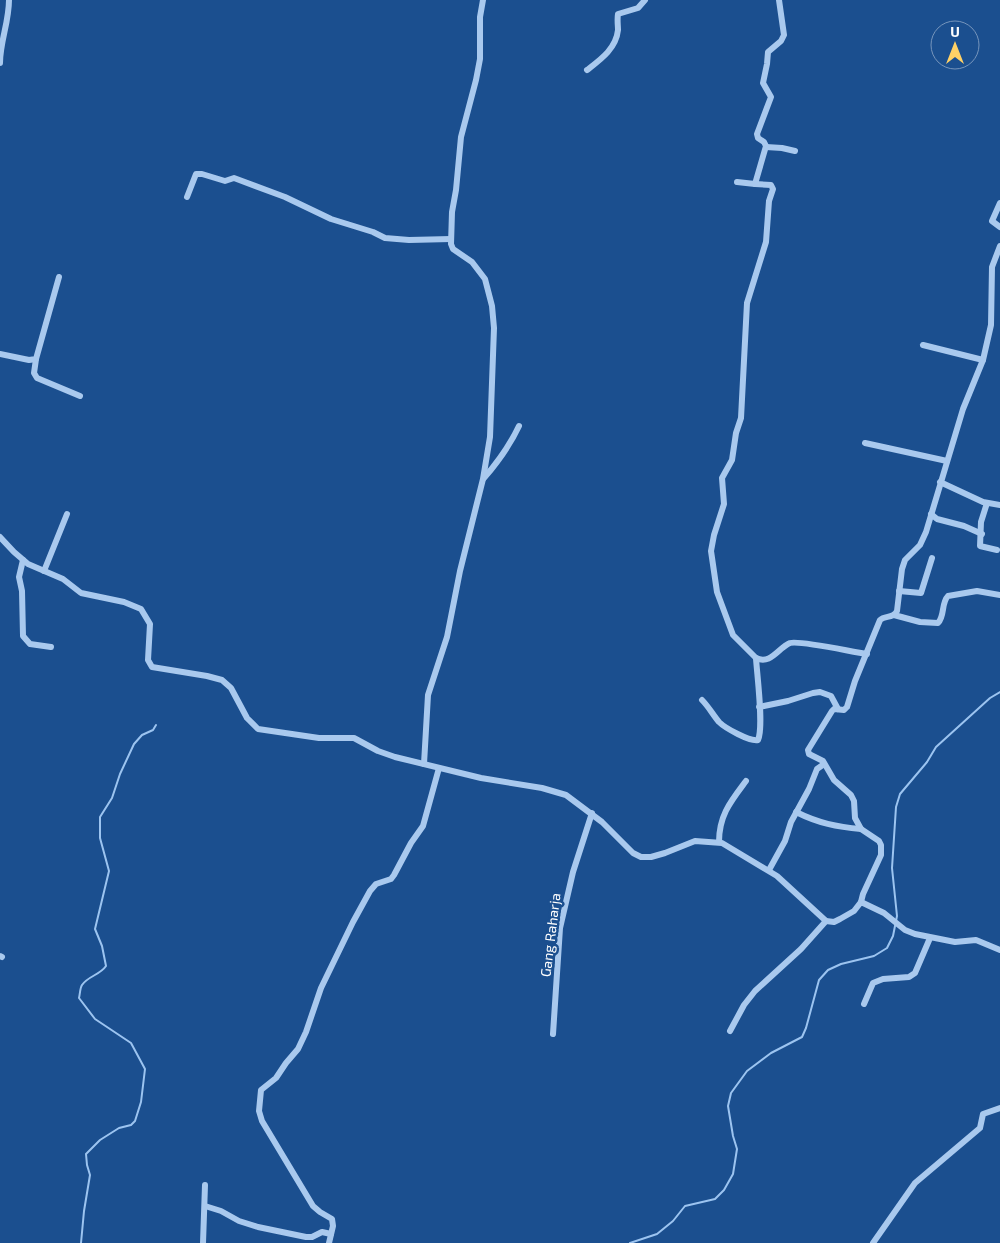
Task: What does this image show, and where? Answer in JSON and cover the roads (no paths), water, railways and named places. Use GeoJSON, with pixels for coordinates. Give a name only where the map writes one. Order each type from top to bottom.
{"type":"FeatureCollection","features":[{"type":"Feature","properties":{"kind":"street"},"geometry":{"type":"LineString","coordinates":[[0,63],[9,0]]}},
{"type":"Feature","properties":{"kind":"street"},"geometry":{"type":"LineString","coordinates":[[424,764],[428,695],[447,637],[460,572],[484,479],[490,437],[494,328],[492,306],[485,279],[472,262],[453,249],[451,239],[452,212],[461,137],[480,59],[480,17],[483,0]]}},
{"type":"Feature","properties":{"kind":"street"},"geometry":{"type":"LineString","coordinates":[[587,70],[608,52],[615,42],[618,31],[618,14],[638,8],[645,0]]}},
{"type":"Feature","properties":{"kind":"street"},"geometry":{"type":"LineString","coordinates":[[755,184],[766,147],[757,134],[771,97],[763,83],[768,52],[781,41],[784,35],[779,0]]}},
{"type":"Feature","properties":{"kind":"street"},"geometry":{"type":"LineString","coordinates":[[766,147],[796,151]]}},
{"type":"Feature","properties":{"kind":"street"},"geometry":{"type":"LineString","coordinates":[[187,197],[196,174],[225,181],[234,178],[285,197],[331,219],[374,232],[389,239],[451,239]]}},
{"type":"Feature","properties":{"kind":"street"},"geometry":{"type":"LineString","coordinates":[[737,182],[771,185],[773,189],[769,201],[766,242],[747,303],[741,418],[736,433],[732,460],[722,478],[724,504],[711,551],[717,592],[733,635],[760,660],[767,659],[789,643],[798,642],[867,654]]}},
{"type":"Feature","properties":{"kind":"street"},"geometry":{"type":"LineString","coordinates":[[1000,203],[992,221],[1000,227]]}},
{"type":"Feature","properties":{"kind":"street"},"geometry":{"type":"LineString","coordinates":[[894,615],[897,611],[901,574],[905,560],[920,545],[963,409],[983,360],[991,325],[992,267],[1000,246]]}},
{"type":"Feature","properties":{"kind":"street"},"geometry":{"type":"LineString","coordinates":[[59,277],[36,359],[34,373],[37,378],[80,396]]}},
{"type":"Feature","properties":{"kind":"street"},"geometry":{"type":"LineString","coordinates":[[923,345],[983,360]]}},
{"type":"Feature","properties":{"kind":"street"},"geometry":{"type":"LineString","coordinates":[[0,354],[29,360],[36,359]]}},
{"type":"Feature","properties":{"kind":"street"},"geometry":{"type":"LineString","coordinates":[[484,479],[511,442],[519,426]]}},
{"type":"Feature","properties":{"kind":"street"},"geometry":{"type":"LineString","coordinates":[[865,443],[946,462]]}},
{"type":"Feature","properties":{"kind":"street"},"geometry":{"type":"LineString","coordinates":[[940,482],[986,503],[1000,505]]}},
{"type":"Feature","properties":{"kind":"street"},"geometry":{"type":"LineString","coordinates":[[986,503],[981,522],[981,547],[997,550]]}},
{"type":"Feature","properties":{"kind":"street"},"geometry":{"type":"LineString","coordinates":[[44,572],[66,514]]}},
{"type":"Feature","properties":{"kind":"street"},"geometry":{"type":"LineString","coordinates":[[931,514],[938,519],[964,526],[982,534]]}},
{"type":"Feature","properties":{"kind":"street"},"geometry":{"type":"LineString","coordinates":[[0,537],[23,560],[44,572],[63,579],[81,592],[124,602],[141,609],[148,619],[151,629],[148,660],[152,667],[199,674],[222,680],[231,688],[247,718],[258,729],[319,738],[354,738],[378,751],[439,768],[558,792],[571,798],[592,814],[628,849],[641,856],[657,856],[695,841],[720,842],[769,870],[826,921],[834,922],[854,911],[861,902],[882,848],[879,841],[861,829],[828,825],[796,812]]}},
{"type":"Feature","properties":{"kind":"street"},"geometry":{"type":"LineString","coordinates":[[899,591],[921,592],[932,558]]}},
{"type":"Feature","properties":{"kind":"street"},"geometry":{"type":"LineString","coordinates":[[23,560],[19,577],[22,591],[23,636],[30,644],[51,647]]}},
{"type":"Feature","properties":{"kind":"street"},"geometry":{"type":"LineString","coordinates":[[861,829],[855,818],[853,797],[834,780],[820,760],[809,754],[808,750],[829,714],[834,709],[844,710],[847,707],[855,681],[881,618],[894,615],[920,622],[938,623],[941,619],[944,602],[948,596],[977,591],[1000,596]]}},
{"type":"Feature","properties":{"kind":"street"},"geometry":{"type":"LineString","coordinates":[[702,700],[720,723],[754,741],[758,740],[760,735],[756,658]]}},
{"type":"Feature","properties":{"kind":"street"},"geometry":{"type":"LineString","coordinates":[[759,707],[820,692],[830,695],[838,709]]}},
{"type":"Feature","properties":{"kind":"street"},"geometry":{"type":"LineString","coordinates":[[769,870],[785,841],[796,812],[809,789],[817,768],[824,764]]}},
{"type":"Feature","properties":{"kind":"street"},"geometry":{"type":"LineString","coordinates":[[329,1243],[332,1219],[318,1211],[311,1202],[262,1121],[259,1111],[259,1093],[262,1088],[276,1078],[298,1050],[321,988],[370,891],[376,884],[394,875],[411,843],[423,826],[439,768]]}},
{"type":"Feature","properties":{"kind":"street"},"geometry":{"type":"LineString","coordinates":[[720,842],[720,826],[723,816],[746,781]]}},
{"type":"Feature","properties":{"kind":"street","name":"Gang Raharja"},"geometry":{"type":"LineString","coordinates":[[553,1034],[560,928],[573,872],[592,814]]}},
{"type":"Feature","properties":{"kind":"street"},"geometry":{"type":"LineString","coordinates":[[861,902],[884,913],[905,930],[930,938],[955,942],[976,940],[1000,950]]}},
{"type":"Feature","properties":{"kind":"street"},"geometry":{"type":"LineString","coordinates":[[730,1030],[744,1005],[755,991],[801,949],[826,921]]}},
{"type":"Feature","properties":{"kind":"street"},"geometry":{"type":"LineString","coordinates":[[864,1004],[874,983],[883,979],[909,976],[915,972],[930,938]]}},
{"type":"Feature","properties":{"kind":"street"},"geometry":{"type":"LineString","coordinates":[[873,1243],[915,1183],[980,1128],[983,1114],[1000,1108]]}},
{"type":"Feature","properties":{"kind":"street"},"geometry":{"type":"LineString","coordinates":[[203,1243],[205,1185]]}},
{"type":"Feature","properties":{"kind":"street"},"geometry":{"type":"LineString","coordinates":[[205,1206],[221,1210],[239,1221],[258,1227],[306,1237],[312,1237],[322,1232],[331,1234]]}},
{"type":"Feature","properties":{"kind":"waterway"},"geometry":{"type":"LineString","coordinates":[[630,1243],[657,1234],[673,1221],[685,1206],[715,1199],[724,1190],[733,1174],[737,1149],[728,1106],[731,1093],[747,1071],[771,1053],[802,1037],[819,980],[828,970],[841,964],[874,956],[887,948],[893,936],[897,916],[892,868],[896,807],[900,794],[927,762],[936,747],[990,698],[1000,692]]}},
{"type":"Feature","properties":{"kind":"waterway"},"geometry":{"type":"LineString","coordinates":[[81,1243],[90,1175],[86,1154],[100,1140],[119,1128],[131,1125],[135,1121],[141,1102],[145,1069],[131,1043],[95,1019],[79,998],[82,985],[91,977],[101,972],[106,966],[102,946],[95,929],[109,871],[100,838],[100,817],[112,798],[120,774],[134,744],[142,735],[153,730],[156,725]]}}]}
